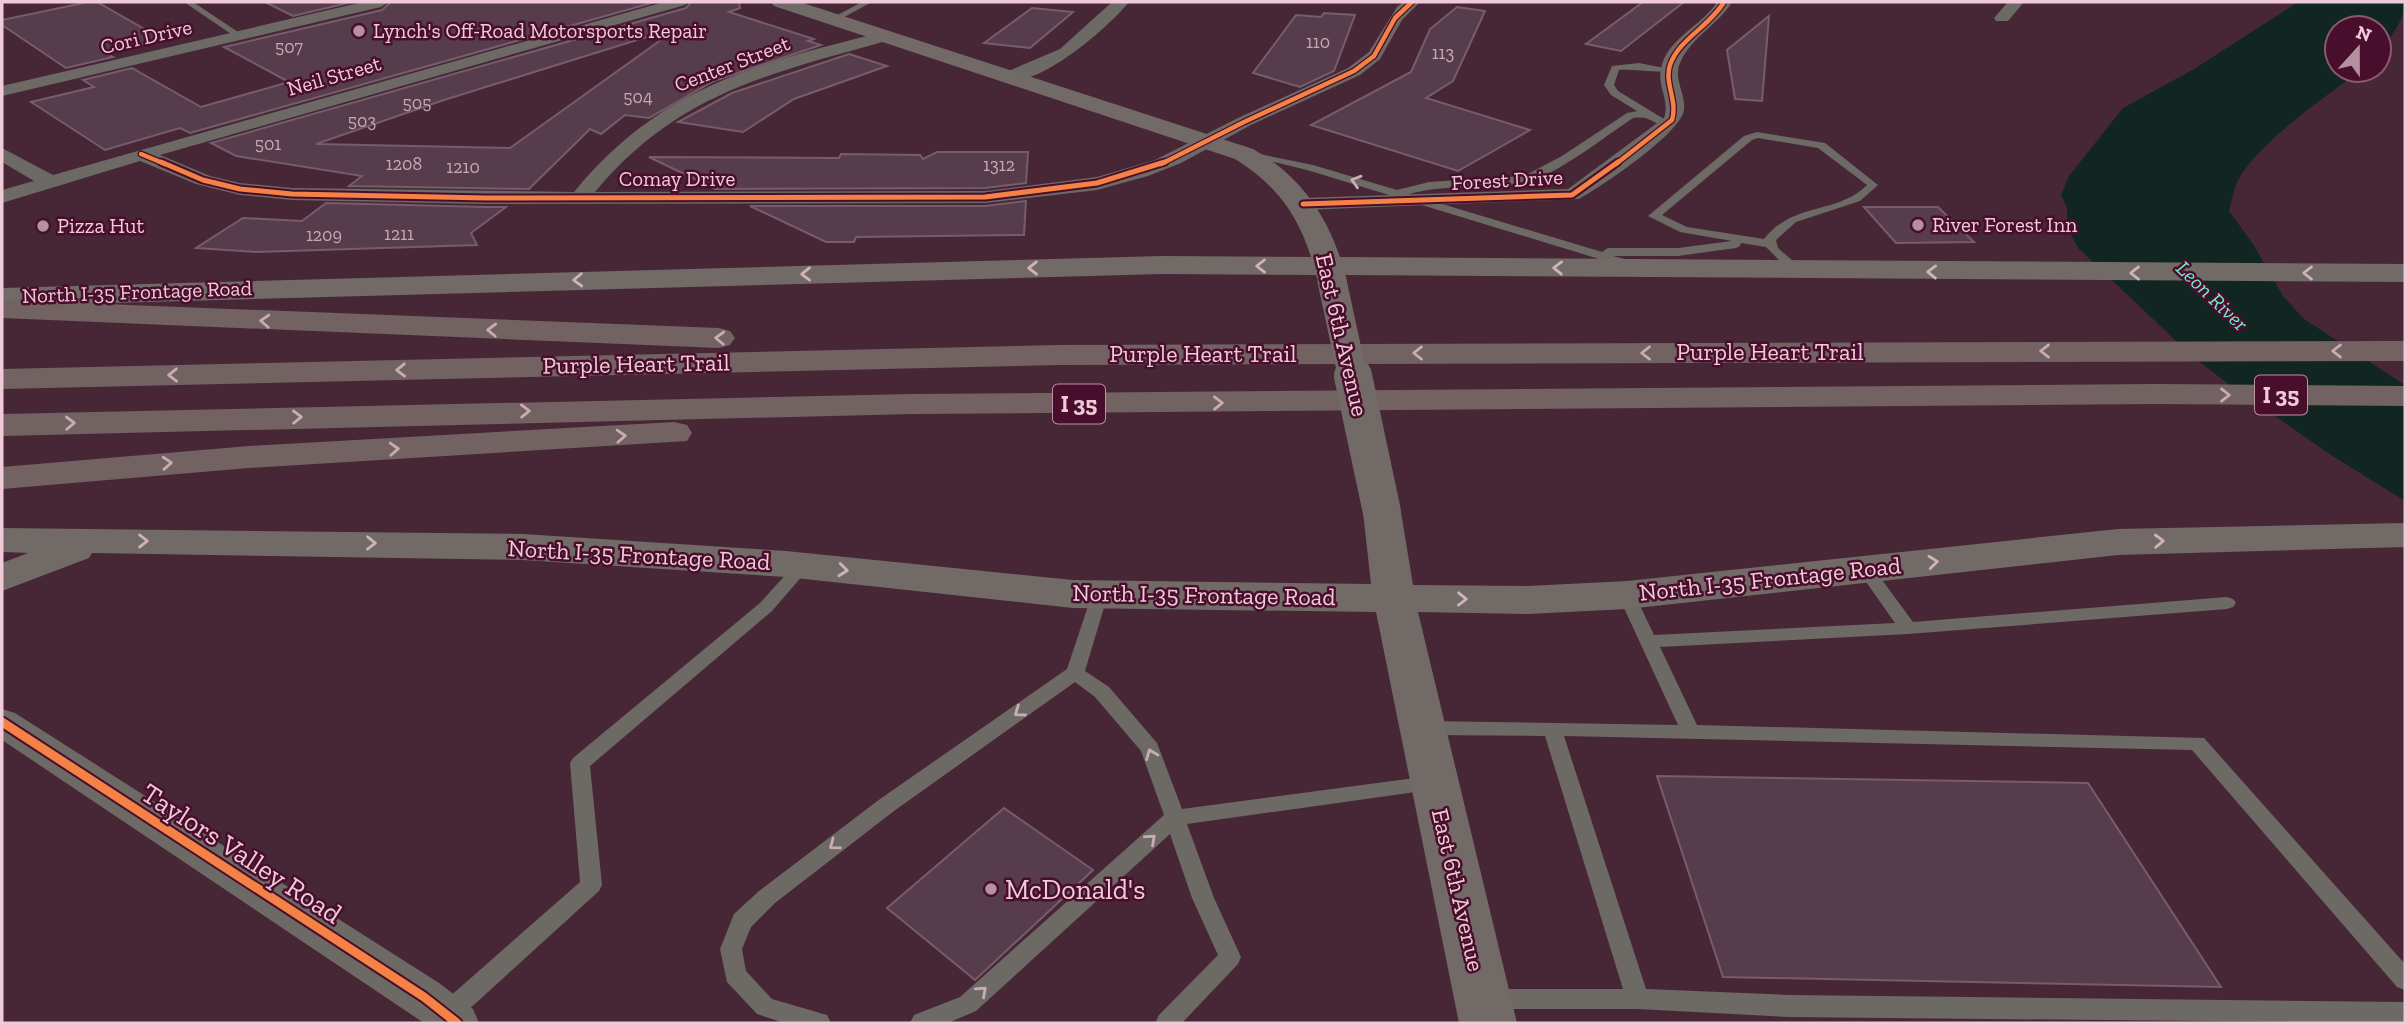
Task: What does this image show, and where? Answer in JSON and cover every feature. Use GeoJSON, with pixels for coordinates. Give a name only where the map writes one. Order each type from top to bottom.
{"type":"FeatureCollection","features":[{"type":"Feature","properties":{"kind":"highway"},"geometry":{"type":"LineString","coordinates":[[2,309],[836,342],[1057,355]]}},
{"type":"Feature","properties":{"kind":"highway","name":"Purple Heart Trail"},"geometry":{"type":"LineString","coordinates":[[2,379],[1057,355],[2405,351]]}},
{"type":"Feature","properties":{"kind":"highway","name":"Purple Heart Trail"},"geometry":{"type":"LineString","coordinates":[[2,425],[613,409],[2156,394],[2405,396]]}},
{"type":"Feature","properties":{"kind":"highway"},"geometry":{"type":"LineString","coordinates":[[2,478],[249,457],[1163,403]]}},
{"type":"Feature","properties":{"kind":"main road","name":"East 6th Avenue"},"geometry":{"type":"LineString","coordinates":[[786,2],[1211,141],[1264,164],[1295,192],[1316,226],[1331,273],[1381,512],[1394,599],[1485,1011]]}},
{"type":"Feature","properties":{"kind":"main road","name":"North I-35 Frontage Road"},"geometry":{"type":"LineString","coordinates":[[2,297],[1035,268],[1331,273],[1645,269],[2391,273]]}},
{"type":"Feature","properties":{"kind":"main road","name":"North I-35 Frontage Road"},"geometry":{"type":"LineString","coordinates":[[2,540],[523,547],[803,566],[1100,594],[1528,600],[1627,595],[2118,542],[2405,535]]}},
{"type":"Feature","properties":{"kind":"main road"},"geometry":{"type":"LineString","coordinates":[[2,578],[100,540]]}},
{"type":"Feature","properties":{"kind":"street","name":"Cori Drive"},"geometry":{"type":"LineString","coordinates":[[5,88],[381,2]]}},
{"type":"Feature","properties":{"kind":"street","name":"Neil Street"},"geometry":{"type":"LineString","coordinates":[[2,197],[141,154],[680,2]]}},
{"type":"Feature","properties":{"kind":"street"},"geometry":{"type":"LineString","coordinates":[[1012,76],[1066,53],[1121,2]]}},
{"type":"Feature","properties":{"kind":"street","name":"Comay Drive"},"geometry":{"type":"LineString","coordinates":[[141,154],[203,180],[240,189],[279,193],[381,197],[972,197],[1044,193],[1128,175],[1160,164],[1211,141],[1234,126],[1348,74],[1380,51],[1391,19],[1412,2]]}},
{"type":"Feature","properties":{"kind":"street"},"geometry":{"type":"LineString","coordinates":[[1666,124],[1678,107],[1669,70],[1676,52],[1724,2]]}},
{"type":"Feature","properties":{"kind":"street"},"geometry":{"type":"LineString","coordinates":[[2002,18],[2016,2]]}},
{"type":"Feature","properties":{"kind":"street","name":"Center Street"},"geometry":{"type":"LineString","coordinates":[[581,196],[601,171],[648,127],[692,101],[781,68],[887,36]]}},
{"type":"Feature","properties":{"kind":"street","name":"Forest Drive"},"geometry":{"type":"LineString","coordinates":[[1303,204],[1572,195],[1591,184],[1666,124]]}},
{"type":"Feature","properties":{"kind":"street"},"geometry":{"type":"LineString","coordinates":[[2,154],[49,181]]}},
{"type":"Feature","properties":{"kind":"street","name":"Taylors Valley Road"},"geometry":{"type":"LineString","coordinates":[[2,722],[424,997],[452,1019]]}},
{"type":"Feature","properties":{"kind":"lane"},"geometry":{"type":"LineString","coordinates":[[188,2],[240,36]]}},
{"type":"Feature","properties":{"kind":"lane"},"geometry":{"type":"LineString","coordinates":[[834,19],[868,2]]}},
{"type":"Feature","properties":{"kind":"lane"},"geometry":{"type":"LineString","coordinates":[[1666,124],[1643,113],[1614,93],[1609,85],[1615,68],[1639,66],[1669,70]]}},
{"type":"Feature","properties":{"kind":"lane"},"geometry":{"type":"LineString","coordinates":[[1398,194],[1429,185],[1525,179],[1566,159],[1630,115],[1643,113]]}},
{"type":"Feature","properties":{"kind":"lane"},"geometry":{"type":"LineString","coordinates":[[1772,244],[1684,230],[1654,216],[1748,138],[1757,135],[1821,145],[1873,185],[1867,193],[1852,200],[1791,220],[1770,239],[1797,271]]}},
{"type":"Feature","properties":{"kind":"lane"},"geometry":{"type":"LineString","coordinates":[[1244,154],[1309,167],[1645,269]]}},
{"type":"Feature","properties":{"kind":"lane"},"geometry":{"type":"LineString","coordinates":[[1588,252],[1678,252],[1753,241]]}},
{"type":"Feature","properties":{"kind":"lane"},"geometry":{"type":"LineString","coordinates":[[452,1019],[591,884],[580,763],[766,607],[803,566]]}},
{"type":"Feature","properties":{"kind":"lane"},"geometry":{"type":"LineString","coordinates":[[1865,569],[1909,628]]}},
{"type":"Feature","properties":{"kind":"lane"},"geometry":{"type":"LineString","coordinates":[[819,1023],[765,1007],[735,975],[731,949],[742,920],[767,897],[887,805],[1075,673],[1100,594]]}},
{"type":"Feature","properties":{"kind":"lane"},"geometry":{"type":"LineString","coordinates":[[1627,595],[1691,732]]}},
{"type":"Feature","properties":{"kind":"lane"},"geometry":{"type":"LineString","coordinates":[[1648,640],[1909,628],[2227,603]]}},
{"type":"Feature","properties":{"kind":"lane"},"geometry":{"type":"LineString","coordinates":[[1075,673],[1102,692],[1150,748],[1203,898],[1230,957],[1167,1023]]}},
{"type":"Feature","properties":{"kind":"lane"},"geometry":{"type":"LineString","coordinates":[[1422,727],[2197,743],[2405,980]]}},
{"type":"Feature","properties":{"kind":"lane"},"geometry":{"type":"LineString","coordinates":[[1552,729],[1638,999]]}},
{"type":"Feature","properties":{"kind":"lane"},"geometry":{"type":"LineString","coordinates":[[922,1023],[968,1004],[1174,818],[1435,783]]}},
{"type":"Feature","properties":{"kind":"lane"},"geometry":{"type":"LineString","coordinates":[[1485,1011],[1638,999],[1789,1006],[2405,1013]]}},
{"type":"Feature","properties":{"kind":"water","name":"Leon River"},"geometry":{"type":"Polygon","coordinates":[[[2298,2],[2405,2],[2400,22],[2393,33],[2393,14],[2323,14],[2323,84],[2343,84],[2292,123],[2258,154],[2236,185],[2229,211],[2253,244],[2283,296],[2304,319],[2405,385],[2405,501],[2331,455],[2192,356],[2079,249],[2067,228],[2067,208],[2061,195],[2069,176],[2123,108],[2194,69],[2298,2]]]}},
{"type":"Feature","properties":{"kind":"building"},"geometry":{"type":"Polygon","coordinates":[[[97,2],[162,39],[104,53],[113,57],[66,68],[2,25],[2,20],[97,2]]]}},
{"type":"Feature","properties":{"kind":"building"},"geometry":{"type":"Polygon","coordinates":[[[265,2],[352,2],[293,16],[265,2]]]}},
{"type":"Feature","properties":{"kind":"building"},"geometry":{"type":"Polygon","coordinates":[[[391,2],[655,2],[190,133],[180,128],[105,150],[31,102],[94,87],[83,80],[132,68],[201,107],[289,82],[224,47],[382,10],[391,2]]]}},
{"type":"Feature","properties":{"kind":"building"},"geometry":{"type":"Polygon","coordinates":[[[691,2],[739,2],[740,8],[729,12],[814,39],[808,41],[821,45],[714,81],[649,118],[625,115],[601,134],[590,129],[529,189],[349,186],[362,176],[236,156],[211,143],[686,8],[691,2]],[[679,27],[444,100],[316,144],[510,148],[679,27]]]}},
{"type":"Feature","properties":{"kind":"building"},"geometry":{"type":"Polygon","coordinates":[[[1643,2],[1684,2],[1621,51],[1586,44],[1643,2]]]}},
{"type":"Feature","properties":{"kind":"building"},"geometry":{"type":"Polygon","coordinates":[[[1457,7],[1485,11],[1453,81],[1426,98],[1530,130],[1458,171],[1311,125],[1411,72],[1430,29],[1457,7]]]}},
{"type":"Feature","properties":{"kind":"building"},"geometry":{"type":"Polygon","coordinates":[[[1032,8],[1073,12],[1030,48],[984,43],[1032,8]]]}},
{"type":"Feature","properties":{"kind":"building"},"geometry":{"type":"Polygon","coordinates":[[[1324,13],[1355,15],[1334,71],[1300,87],[1253,73],[1296,15],[1321,17],[1324,13]]]}},
{"type":"Feature","properties":{"kind":"building"},"geometry":{"type":"Polygon","coordinates":[[[1769,16],[1762,101],[1735,99],[1727,50],[1769,16]]]}},
{"type":"Feature","properties":{"kind":"building"},"geometry":{"type":"Polygon","coordinates":[[[849,54],[887,66],[794,99],[743,132],[678,122],[732,93],[849,54]]]}},
{"type":"Feature","properties":{"kind":"building"},"geometry":{"type":"Polygon","coordinates":[[[937,152],[1028,152],[1026,183],[985,188],[715,189],[649,157],[839,158],[841,154],[920,155],[923,159],[937,152]]]}},
{"type":"Feature","properties":{"kind":"building"},"geometry":{"type":"Polygon","coordinates":[[[1026,201],[1024,235],[856,237],[854,242],[826,242],[750,206],[985,206],[1026,201]]]}},
{"type":"Feature","properties":{"kind":"building"},"geometry":{"type":"Polygon","coordinates":[[[326,203],[506,207],[471,233],[477,245],[256,252],[196,248],[243,218],[302,221],[326,203]]]}},
{"type":"Feature","properties":{"kind":"building","name":"River Forest Inn"},"geometry":{"type":"Polygon","coordinates":[[[1864,207],[1938,207],[1974,242],[1896,243],[1864,207]]]}},
{"type":"Feature","properties":{"kind":"building"},"geometry":{"type":"Polygon","coordinates":[[[1657,776],[2088,783],[2221,987],[1723,977],[1657,776]]]}},
{"type":"Feature","properties":{"kind":"building","name":"McDonald's"},"geometry":{"type":"Polygon","coordinates":[[[1004,808],[1093,870],[975,980],[887,908],[1004,808]]]}},
{"type":"Feature","properties":{"kind":"cycle path"},"geometry":{"type":"LineString","coordinates":[[141,154],[203,180],[240,189],[292,194],[486,198],[985,197],[1053,191],[1119,178],[1162,164],[1244,122],[1341,79],[1374,56],[1395,18],[1412,2]]}},
{"type":"Feature","properties":{"kind":"cycle path"},"geometry":{"type":"LineString","coordinates":[[1303,204],[1572,195],[1591,184],[1672,120],[1675,104],[1669,77],[1671,63],[1682,46],[1713,18],[1724,2]]}},
{"type":"Feature","properties":{"kind":"cycle path"},"geometry":{"type":"LineString","coordinates":[[2,722],[424,997],[457,1023]]}},
{"type":"Feature","properties":{"kind":"place","name":"Lynch's Off-Road Motorsports Repair"},"geometry":{"type":"Point","coordinates":[359,31]}},
{"type":"Feature","properties":{"kind":"place","name":"River Forest Inn"},"geometry":{"type":"Point","coordinates":[1918,225]}},
{"type":"Feature","properties":{"kind":"place","name":"Pizza Hut"},"geometry":{"type":"Point","coordinates":[43,226]}},
{"type":"Feature","properties":{"kind":"place","name":"McDonald's"},"geometry":{"type":"Point","coordinates":[991,889]}}]}
